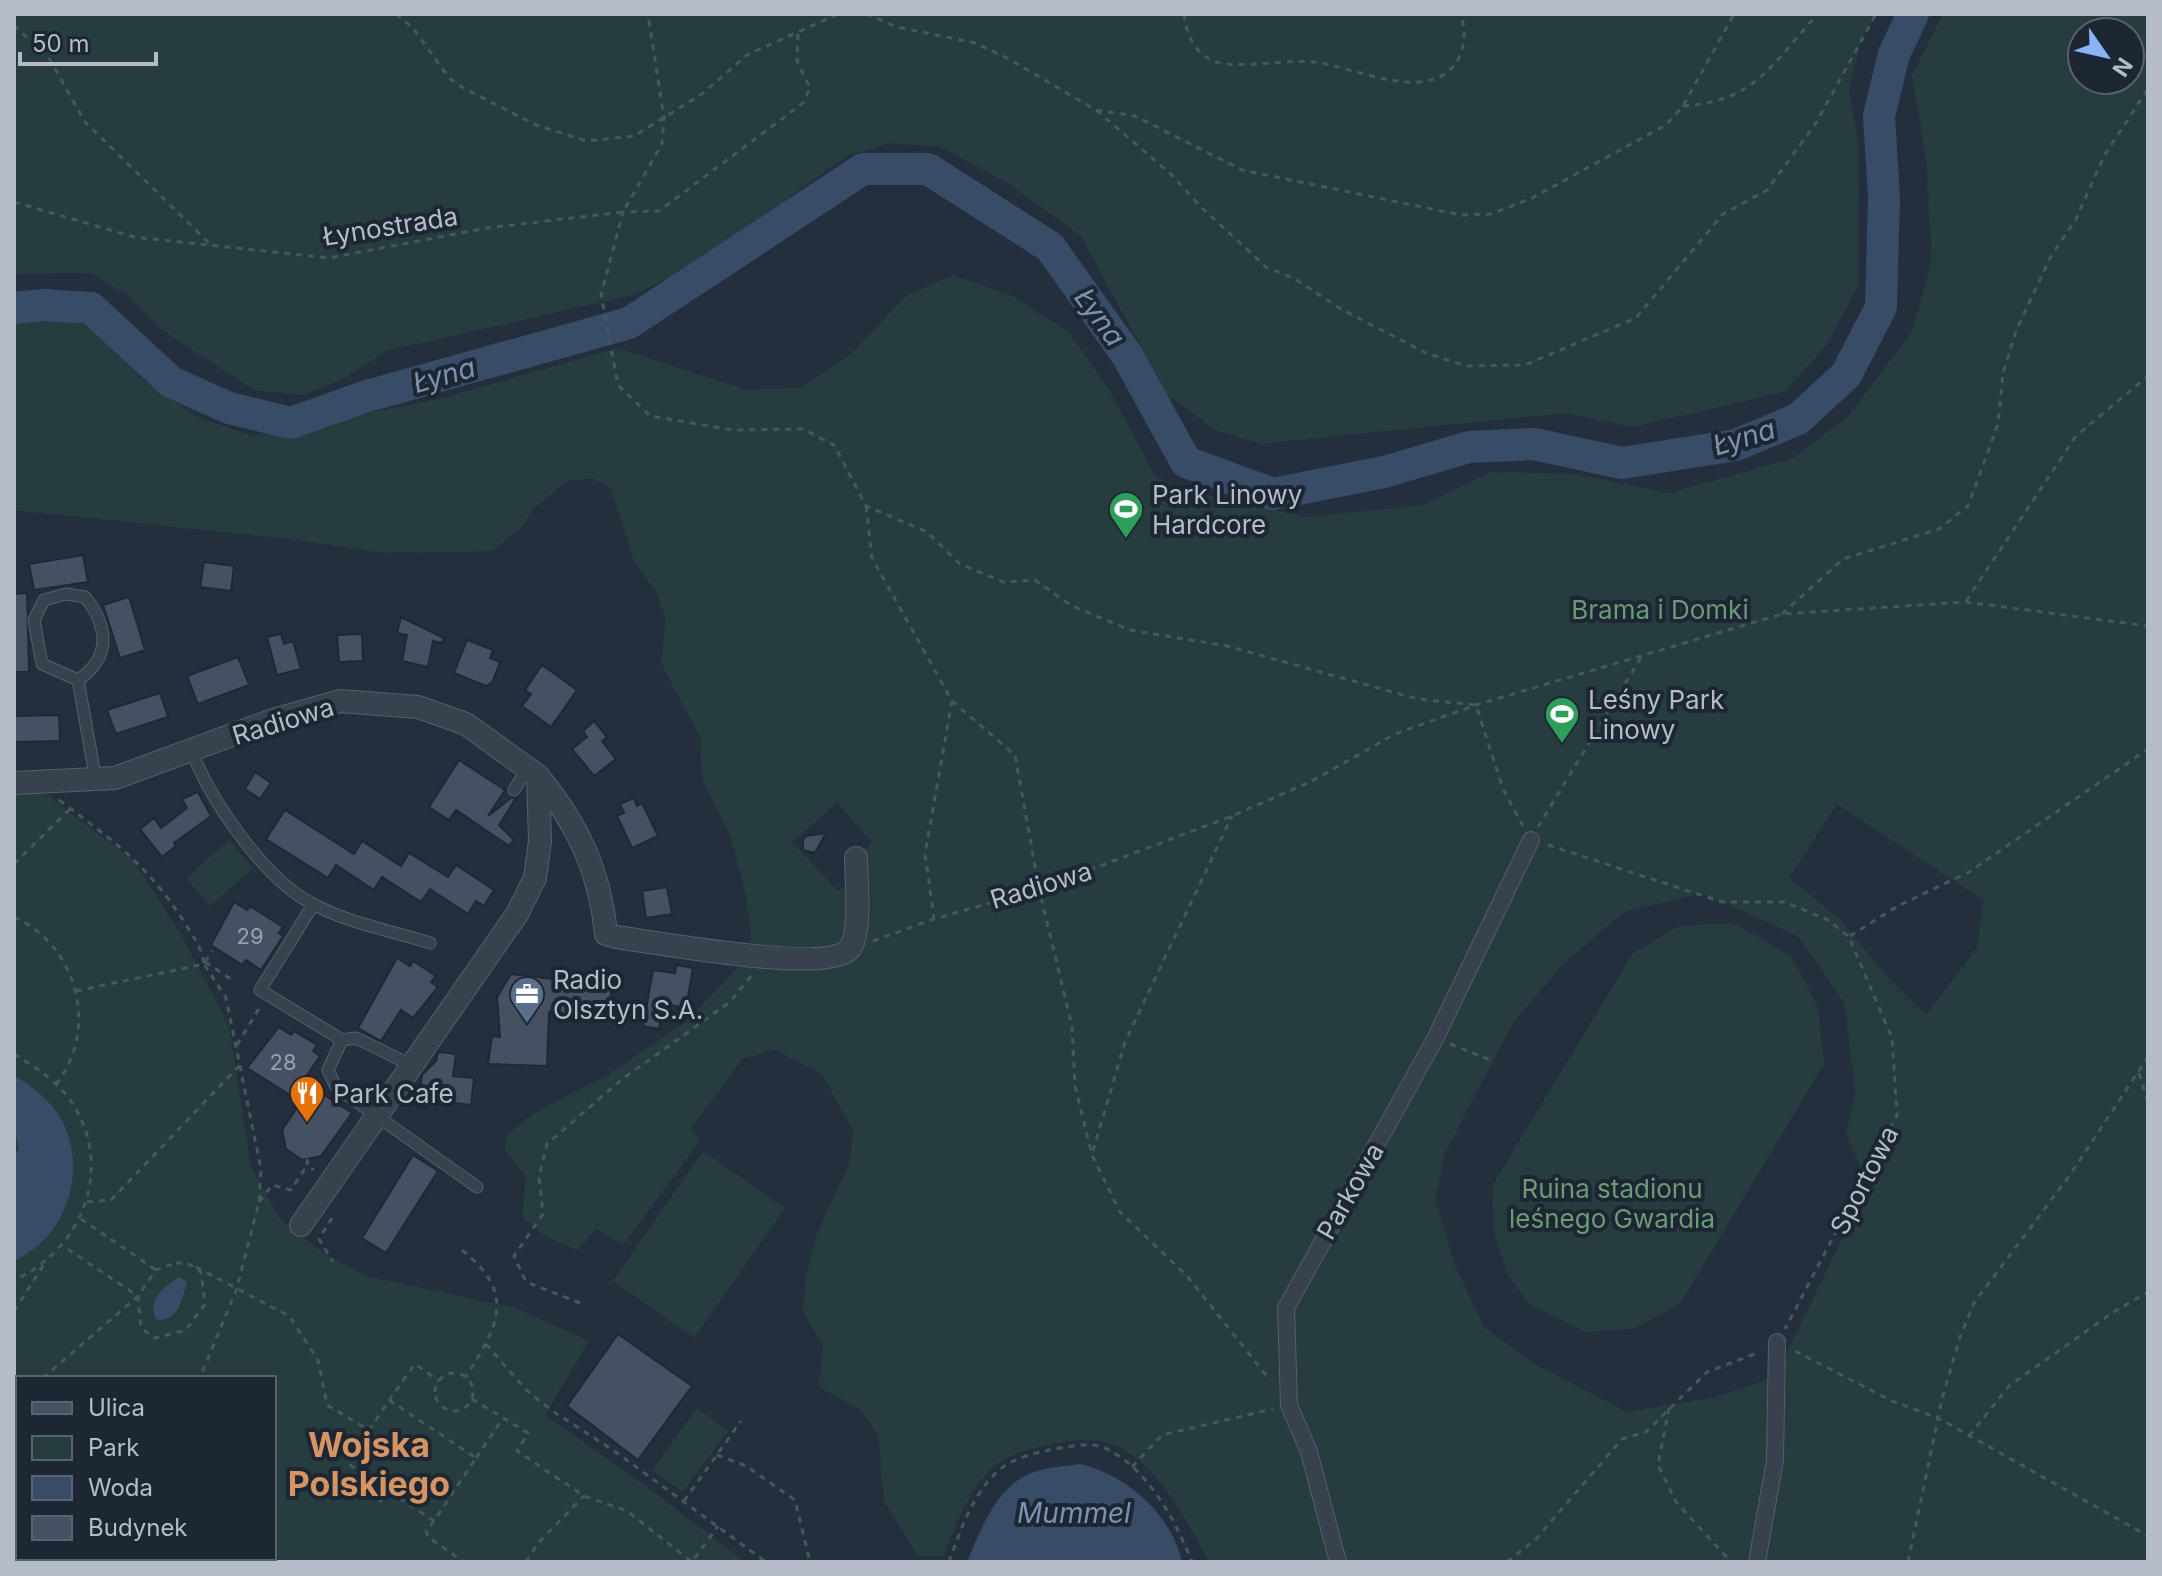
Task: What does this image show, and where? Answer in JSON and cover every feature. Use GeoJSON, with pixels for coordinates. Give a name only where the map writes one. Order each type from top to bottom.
{"type":"FeatureCollection","features":[{"type":"Feature","properties":{"kind":"street","name":"Radiowa"},"geometry":{"type":"LineString","coordinates":[[14,783],[96,781],[192,752],[273,720],[340,701],[418,707],[466,724],[533,772],[563,806],[590,856],[602,898],[606,934],[813,961],[834,959],[849,951]]}},
{"type":"Feature","properties":{"kind":"street"},"geometry":{"type":"LineString","coordinates":[[301,1225],[517,914],[535,878],[540,841],[533,772]]}},
{"type":"Feature","properties":{"kind":"street","name":"Parkowa"},"geometry":{"type":"LineString","coordinates":[[1338,1562],[1309,1452],[1289,1405],[1286,1308],[1435,1039],[1531,840]]}},
{"type":"Feature","properties":{"kind":"street"},"geometry":{"type":"LineString","coordinates":[[849,951],[856,936],[856,858]]}},
{"type":"Feature","properties":{"kind":"street"},"geometry":{"type":"LineString","coordinates":[[1757,1562],[1775,1460],[1777,1342]]}},
{"type":"Feature","properties":{"kind":"lane"},"geometry":{"type":"LineString","coordinates":[[66,594],[85,597],[95,611],[104,648],[94,670],[78,680],[42,664],[34,620],[44,600],[66,594]]}},
{"type":"Feature","properties":{"kind":"lane"},"geometry":{"type":"LineString","coordinates":[[78,680],[96,781]]}},
{"type":"Feature","properties":{"kind":"lane"},"geometry":{"type":"LineString","coordinates":[[192,752],[231,827],[292,890],[313,905],[430,943]]}},
{"type":"Feature","properties":{"kind":"lane"},"geometry":{"type":"LineString","coordinates":[[514,790],[533,772]]}},
{"type":"Feature","properties":{"kind":"lane"},"geometry":{"type":"LineString","coordinates":[[313,905],[260,990],[342,1040],[356,1038],[411,1065]]}},
{"type":"Feature","properties":{"kind":"lane"},"geometry":{"type":"LineString","coordinates":[[342,1040],[328,1070],[336,1087],[477,1187]]}},
{"type":"Feature","properties":{"kind":"path"},"geometry":{"type":"LineString","coordinates":[[396,14],[413,28],[449,78],[536,125],[567,137],[610,141],[634,136],[664,118],[702,94],[747,55],[838,14]]}},
{"type":"Feature","properties":{"kind":"path"},"geometry":{"type":"LineString","coordinates":[[648,14],[664,118],[662,144],[623,212],[601,295],[618,385],[650,416],[732,430],[803,429],[834,445],[866,506],[872,558],[952,701],[1015,755],[1039,889],[1072,1026],[1075,1086],[1092,1155],[1120,1212],[1187,1276],[1289,1405],[1162,1435],[1132,1467]]}},
{"type":"Feature","properties":{"kind":"path"},"geometry":{"type":"LineString","coordinates":[[866,14],[897,27],[975,43],[1096,110],[1173,176],[1200,206],[1266,267],[1295,279],[1341,309],[1426,353],[1466,366],[1525,365],[1636,318],[1723,214],[1767,190],[1816,123],[1876,14]]}},
{"type":"Feature","properties":{"kind":"path"},"geometry":{"type":"LineString","coordinates":[[1184,14],[1193,43],[1217,62],[1315,62],[1383,79],[1431,81],[1452,70],[1462,52],[1465,30],[1461,14]]}},
{"type":"Feature","properties":{"kind":"path"},"geometry":{"type":"LineString","coordinates":[[1096,110],[1135,116],[1242,170],[1461,215],[1491,214],[1532,198],[1666,125],[1683,106],[1734,14]]}},
{"type":"Feature","properties":{"kind":"path"},"geometry":{"type":"LineString","coordinates":[[1683,106],[1730,99],[1761,79],[1818,14]]}},
{"type":"Feature","properties":{"kind":"path"},"geometry":{"type":"LineString","coordinates":[[14,25],[49,58],[85,122],[209,243]]}},
{"type":"Feature","properties":{"kind":"path","name":"Łynostrada"},"geometry":{"type":"LineString","coordinates":[[14,202],[134,237],[329,258],[487,228],[623,212],[659,211],[803,103],[810,88],[797,61],[798,34]]}},
{"type":"Feature","properties":{"kind":"path"},"geometry":{"type":"LineString","coordinates":[[1782,614],[1843,559],[1939,529],[1968,506],[1998,424],[2003,373],[2016,331],[2051,256],[2076,219],[2104,156],[2148,89]]}},
{"type":"Feature","properties":{"kind":"path"},"geometry":{"type":"LineString","coordinates":[[1966,602],[2076,436],[2148,376]]}},
{"type":"Feature","properties":{"kind":"path"},"geometry":{"type":"LineString","coordinates":[[866,506],[927,532],[960,564],[1003,582],[1035,580],[1072,606],[1130,630],[1227,646],[1418,699],[1476,705],[1503,789],[1531,840],[1585,854],[1722,902],[1785,902],[1828,920],[1849,937],[1898,906],[1969,872],[2148,749]]}},
{"type":"Feature","properties":{"kind":"path"},"geometry":{"type":"LineString","coordinates":[[1782,614],[1966,602],[2148,626]]}},
{"type":"Feature","properties":{"kind":"path","name":"Radiowa"},"geometry":{"type":"LineString","coordinates":[[849,951],[934,919],[1039,889],[1232,816],[1312,781],[1395,734],[1476,705],[1782,614]]}},
{"type":"Feature","properties":{"kind":"path"},"geometry":{"type":"LineString","coordinates":[[1531,840],[1642,656]]}},
{"type":"Feature","properties":{"kind":"path"},"geometry":{"type":"LineString","coordinates":[[934,919],[925,854],[952,701]]}},
{"type":"Feature","properties":{"kind":"path"},"geometry":{"type":"LineString","coordinates":[[58,800],[137,860],[159,884],[202,951],[204,963],[226,998],[261,1169],[259,1202],[237,1288],[201,1376]]}},
{"type":"Feature","properties":{"kind":"path"},"geometry":{"type":"LineString","coordinates":[[14,864],[70,809]]}},
{"type":"Feature","properties":{"kind":"path"},"geometry":{"type":"LineString","coordinates":[[1092,1155],[1125,1042],[1232,816]]}},
{"type":"Feature","properties":{"kind":"path"},"geometry":{"type":"LineString","coordinates":[[14,917],[52,944],[71,974],[76,991],[79,1018],[76,1045],[56,1084]]}},
{"type":"Feature","properties":{"kind":"path","name":"Sportowa"},"geometry":{"type":"LineString","coordinates":[[1777,1342],[1897,1115],[1892,1038],[1849,937]]}},
{"type":"Feature","properties":{"kind":"path"},"geometry":{"type":"LineString","coordinates":[[204,963],[212,951]]}},
{"type":"Feature","properties":{"kind":"path"},"geometry":{"type":"LineString","coordinates":[[580,1303],[526,1282],[514,1256],[543,1214],[539,1177],[547,1144],[621,1080],[730,1002],[766,957]]}},
{"type":"Feature","properties":{"kind":"path"},"geometry":{"type":"LineString","coordinates":[[76,991],[204,963],[234,981]]}},
{"type":"Feature","properties":{"kind":"path"},"geometry":{"type":"LineString","coordinates":[[237,1045],[264,1002]]}},
{"type":"Feature","properties":{"kind":"path"},"geometry":{"type":"LineString","coordinates":[[1435,1039],[1493,1061]]}},
{"type":"Feature","properties":{"kind":"path"},"geometry":{"type":"LineString","coordinates":[[14,1054],[56,1084],[77,1112],[90,1147],[91,1175],[81,1219],[63,1246],[45,1263],[14,1311]]}},
{"type":"Feature","properties":{"kind":"path"},"geometry":{"type":"LineString","coordinates":[[1908,1562],[1938,1418],[1960,1337],[1974,1303],[2070,1175],[2148,1057]]}},
{"type":"Feature","properties":{"kind":"path"},"geometry":{"type":"LineString","coordinates":[[87,1202],[111,1200],[241,1063]]}},
{"type":"Feature","properties":{"kind":"path"},"geometry":{"type":"LineString","coordinates":[[2139,1073],[2148,1103]]}},
{"type":"Feature","properties":{"kind":"path"},"geometry":{"type":"LineString","coordinates":[[259,1202],[272,1185],[291,1190],[308,1169],[307,1159]]}},
{"type":"Feature","properties":{"kind":"path"},"geometry":{"type":"LineString","coordinates":[[308,1169],[321,1173]]}},
{"type":"Feature","properties":{"kind":"path"},"geometry":{"type":"LineString","coordinates":[[81,1219],[156,1270]]}},
{"type":"Feature","properties":{"kind":"path"},"geometry":{"type":"LineString","coordinates":[[332,1219],[319,1239],[333,1262]]}},
{"type":"Feature","properties":{"kind":"path"},"geometry":{"type":"LineString","coordinates":[[63,1246],[138,1296]]}},
{"type":"Feature","properties":{"kind":"path"},"geometry":{"type":"LineString","coordinates":[[462,1250],[481,1266],[495,1294],[498,1318],[466,1377]]}},
{"type":"Feature","properties":{"kind":"path"},"geometry":{"type":"LineString","coordinates":[[14,1280],[45,1263]]}},
{"type":"Feature","properties":{"kind":"path"},"geometry":{"type":"LineString","coordinates":[[45,1376],[138,1296],[156,1270],[176,1263],[196,1267],[289,1316],[318,1360],[327,1405],[369,1430]]}},
{"type":"Feature","properties":{"kind":"path"},"geometry":{"type":"LineString","coordinates":[[138,1296],[138,1317],[147,1334],[155,1338],[176,1335],[194,1323],[205,1304],[205,1283],[196,1267]]}},
{"type":"Feature","properties":{"kind":"path"},"geometry":{"type":"LineString","coordinates":[[1969,1436],[2009,1386],[2148,1292]]}},
{"type":"Feature","properties":{"kind":"path"},"geometry":{"type":"LineString","coordinates":[[1507,1562],[1536,1539],[1622,1439],[1646,1432],[1707,1372],[1777,1342],[1892,1401],[1938,1418],[2148,1536]]}},
{"type":"Feature","properties":{"kind":"path"},"geometry":{"type":"LineString","coordinates":[[486,1344],[525,1389],[551,1410],[684,1501],[766,1562]]}},
{"type":"Feature","properties":{"kind":"path"},"geometry":{"type":"LineString","coordinates":[[434,1521],[347,1463],[415,1364],[439,1381]]}},
{"type":"Feature","properties":{"kind":"path"},"geometry":{"type":"LineString","coordinates":[[453,1373],[466,1377],[473,1387],[472,1399],[465,1408],[447,1410],[436,1396],[439,1381],[453,1373]]}},
{"type":"Feature","properties":{"kind":"path"},"geometry":{"type":"LineString","coordinates":[[472,1399],[528,1433],[517,1451],[584,1496],[627,1511],[692,1562],[718,1526]]}},
{"type":"Feature","properties":{"kind":"path"},"geometry":{"type":"LineString","coordinates":[[389,1400],[476,1458]]}},
{"type":"Feature","properties":{"kind":"path"},"geometry":{"type":"LineString","coordinates":[[1669,1408],[1658,1465],[1676,1502],[1731,1562]]}},
{"type":"Feature","properties":{"kind":"path"},"geometry":{"type":"LineString","coordinates":[[464,1562],[428,1537],[426,1531],[503,1418]]}},
{"type":"Feature","properties":{"kind":"path"},"geometry":{"type":"LineString","coordinates":[[684,1501],[741,1421]]}},
{"type":"Feature","properties":{"kind":"path"},"geometry":{"type":"LineString","coordinates":[[949,1562],[968,1510],[999,1469],[1038,1453],[1081,1444],[1108,1449],[1132,1467],[1175,1520],[1192,1562]]}},
{"type":"Feature","properties":{"kind":"path"},"geometry":{"type":"LineString","coordinates":[[717,1455],[746,1466],[795,1500],[810,1562]]}},
{"type":"Feature","properties":{"kind":"path"},"geometry":{"type":"LineString","coordinates":[[380,1502],[388,1491]]}},
{"type":"Feature","properties":{"kind":"path"},"geometry":{"type":"LineString","coordinates":[[526,1562],[539,1542],[584,1496]]}},
{"type":"Feature","properties":{"kind":"shaded area"},"geometry":{"type":"Polygon","coordinates":[[[14,1503],[16,1560],[104,1562],[14,1562],[14,1503]]]}},
{"type":"Feature","properties":{"kind":"green space"},"geometry":{"type":"Polygon","coordinates":[[[14,14],[1876,14],[1861,39],[1849,90],[1859,149],[1858,286],[1826,346],[1784,392],[1633,427],[1565,413],[1261,444],[1215,430],[1166,393],[1081,236],[1009,184],[941,147],[891,143],[847,156],[693,266],[633,295],[386,351],[343,379],[304,395],[254,390],[162,330],[126,294],[91,273],[14,274],[14,14]]]}},
{"type":"Feature","properties":{"kind":"green space","name":"Brama i Domki"},"geometry":{"type":"Polygon","coordinates":[[[1943,14],[2148,14],[2148,1562],[1209,1562],[1172,1498],[1147,1468],[1119,1447],[1089,1440],[1036,1448],[1000,1462],[973,1492],[944,1556],[918,1556],[884,1501],[878,1436],[861,1410],[819,1387],[823,1347],[803,1311],[806,1275],[817,1233],[849,1164],[853,1131],[822,1074],[775,1050],[742,1059],[691,1129],[700,1141],[623,1245],[596,1229],[577,1250],[546,1237],[522,1217],[526,1176],[505,1151],[507,1135],[534,1113],[608,1075],[687,1021],[744,961],[751,938],[746,895],[731,838],[702,779],[700,737],[661,663],[666,618],[655,590],[635,564],[611,489],[593,478],[567,481],[533,509],[522,527],[492,551],[384,553],[289,539],[14,510],[14,317],[18,314],[84,320],[145,382],[198,417],[252,436],[439,399],[618,348],[744,389],[800,388],[851,354],[906,296],[954,275],[1012,296],[1068,331],[1110,391],[1155,476],[1185,491],[1308,517],[1423,505],[1491,472],[1575,474],[1669,493],[1794,458],[1848,416],[1912,332],[1932,260],[1926,160],[1912,75],[1943,14]],[[837,803],[792,842],[838,891],[849,881],[849,865],[872,842],[837,803]],[[1837,804],[1789,878],[1840,919],[1885,974],[1926,1015],[1977,948],[1983,900],[1837,804]],[[1702,893],[1624,912],[1564,963],[1513,1023],[1445,1153],[1435,1198],[1455,1265],[1484,1327],[1533,1363],[1627,1412],[1716,1397],[1775,1377],[1850,1223],[1861,1169],[1846,1134],[1855,1093],[1845,1004],[1798,936],[1702,893]]]}},
{"type":"Feature","properties":{"kind":"green space"},"geometry":{"type":"Polygon","coordinates":[[[42,791],[134,861],[180,933],[229,1025],[251,1167],[279,1218],[322,1252],[366,1276],[516,1308],[589,1341],[545,1415],[646,1486],[745,1562],[204,1562],[201,1560],[276,1560],[276,1376],[16,1376],[14,1402],[14,792],[42,791]]]}},
{"type":"Feature","properties":{"kind":"green space"},"geometry":{"type":"Polygon","coordinates":[[[229,840],[253,868],[210,906],[186,878],[229,840]]]}},
{"type":"Feature","properties":{"kind":"green space","name":"Ruina stadionu leśnego Gwardia"},"geometry":{"type":"Polygon","coordinates":[[[1733,923],[1791,956],[1818,1007],[1824,1064],[1680,1304],[1632,1329],[1586,1332],[1529,1304],[1508,1275],[1494,1233],[1492,1186],[1633,953],[1679,926],[1733,923]]]}},
{"type":"Feature","properties":{"kind":"green space"},"geometry":{"type":"Polygon","coordinates":[[[703,1151],[785,1208],[694,1338],[613,1281],[703,1151]]]}},
{"type":"Feature","properties":{"kind":"green space"},"geometry":{"type":"Polygon","coordinates":[[[697,1408],[728,1431],[683,1492],[652,1470],[697,1408]]]}},
{"type":"Feature","properties":{"kind":"water"},"geometry":{"type":"Polygon","coordinates":[[[14,1075],[53,1107],[65,1127],[72,1148],[73,1171],[70,1193],[50,1233],[34,1249],[14,1261],[14,1154],[19,1150],[14,1127],[14,1075]]]}},
{"type":"Feature","properties":{"kind":"water"},"geometry":{"type":"Polygon","coordinates":[[[179,1277],[187,1282],[178,1308],[170,1317],[156,1319],[155,1300],[179,1277]]]}},
{"type":"Feature","properties":{"kind":"water","name":"Mummel"},"geometry":{"type":"Polygon","coordinates":[[[1080,1464],[1114,1477],[1144,1499],[1168,1528],[1182,1562],[967,1562],[993,1508],[1012,1485],[1037,1471],[1080,1464]]]}},
{"type":"Feature","properties":{"kind":"building"},"geometry":{"type":"Polygon","coordinates":[[[83,555],[88,582],[34,590],[29,564],[83,555]]]}},
{"type":"Feature","properties":{"kind":"building"},"geometry":{"type":"Polygon","coordinates":[[[204,562],[234,566],[231,591],[200,587],[204,562]]]}},
{"type":"Feature","properties":{"kind":"building"},"geometry":{"type":"Polygon","coordinates":[[[27,593],[29,672],[14,672],[14,594],[27,593]]]}},
{"type":"Feature","properties":{"kind":"building"},"geometry":{"type":"Polygon","coordinates":[[[129,597],[145,650],[120,658],[103,605],[129,597]]]}},
{"type":"Feature","properties":{"kind":"building"},"geometry":{"type":"Polygon","coordinates":[[[401,617],[444,638],[442,643],[433,641],[428,667],[402,661],[407,635],[397,633],[401,617]]]}},
{"type":"Feature","properties":{"kind":"building"},"geometry":{"type":"Polygon","coordinates":[[[281,634],[284,644],[293,641],[301,669],[277,675],[267,637],[281,634]]]}},
{"type":"Feature","properties":{"kind":"building"},"geometry":{"type":"Polygon","coordinates":[[[362,634],[363,661],[339,662],[337,635],[362,634]]]}},
{"type":"Feature","properties":{"kind":"building"},"geometry":{"type":"Polygon","coordinates":[[[467,640],[493,650],[490,658],[500,662],[492,683],[486,686],[454,673],[467,640]]]}},
{"type":"Feature","properties":{"kind":"building"},"geometry":{"type":"Polygon","coordinates":[[[238,657],[249,685],[198,704],[187,676],[238,657]]]}},
{"type":"Feature","properties":{"kind":"building"},"geometry":{"type":"Polygon","coordinates":[[[542,665],[577,690],[551,727],[522,706],[531,694],[525,690],[542,665]]]}},
{"type":"Feature","properties":{"kind":"building"},"geometry":{"type":"Polygon","coordinates":[[[160,693],[168,717],[116,734],[107,710],[160,693]]]}},
{"type":"Feature","properties":{"kind":"building"},"geometry":{"type":"Polygon","coordinates":[[[59,715],[60,741],[14,742],[14,716],[59,715]]]}},
{"type":"Feature","properties":{"kind":"building"},"geometry":{"type":"Polygon","coordinates":[[[594,721],[607,737],[602,741],[616,759],[594,776],[572,749],[587,737],[583,731],[594,721]]]}},
{"type":"Feature","properties":{"kind":"building"},"geometry":{"type":"Polygon","coordinates":[[[459,760],[505,790],[488,816],[511,798],[516,798],[499,825],[514,840],[509,846],[456,810],[449,820],[429,807],[459,760]]]}},
{"type":"Feature","properties":{"kind":"building"},"geometry":{"type":"Polygon","coordinates":[[[255,772],[271,783],[260,799],[245,789],[255,772]]]}},
{"type":"Feature","properties":{"kind":"building"},"geometry":{"type":"Polygon","coordinates":[[[198,792],[211,816],[174,843],[176,846],[162,857],[140,829],[154,818],[161,828],[187,808],[182,799],[198,792]]]}},
{"type":"Feature","properties":{"kind":"building"},"geometry":{"type":"Polygon","coordinates":[[[634,798],[637,806],[642,803],[658,836],[632,848],[617,816],[624,813],[620,804],[634,798]]]}},
{"type":"Feature","properties":{"kind":"building"},"geometry":{"type":"Polygon","coordinates":[[[285,810],[354,854],[362,841],[401,866],[409,853],[448,877],[456,865],[494,890],[484,906],[476,901],[468,914],[430,889],[421,902],[382,877],[374,890],[336,865],[328,878],[266,839],[285,810]]]}},
{"type":"Feature","properties":{"kind":"building"},"geometry":{"type":"Polygon","coordinates":[[[826,833],[815,853],[803,850],[803,839],[807,836],[826,833]]]}},
{"type":"Feature","properties":{"kind":"building"},"geometry":{"type":"Polygon","coordinates":[[[667,887],[672,914],[646,918],[642,891],[667,887]]]}},
{"type":"Feature","properties":{"kind":"building"},"geometry":{"type":"Polygon","coordinates":[[[234,902],[247,910],[250,906],[283,927],[279,933],[283,936],[261,970],[246,960],[242,965],[211,945],[234,902]]]}},
{"type":"Feature","properties":{"kind":"building"},"geometry":{"type":"Polygon","coordinates":[[[397,958],[410,966],[413,961],[436,976],[431,982],[438,987],[413,1018],[401,1010],[381,1041],[358,1028],[397,958]]]}},
{"type":"Feature","properties":{"kind":"building"},"geometry":{"type":"Polygon","coordinates":[[[676,965],[693,968],[686,1008],[664,1004],[659,1029],[643,1026],[653,970],[675,973],[676,965]]]}},
{"type":"Feature","properties":{"kind":"building","name":"Radio Olsztyn S.A."},"geometry":{"type":"Polygon","coordinates":[[[511,974],[612,986],[608,1020],[549,1012],[547,1066],[488,1064],[492,1036],[500,1037],[497,997],[511,974]]]}},
{"type":"Feature","properties":{"kind":"building"},"geometry":{"type":"Polygon","coordinates":[[[279,1027],[291,1035],[294,1031],[317,1045],[313,1051],[320,1056],[303,1081],[352,1113],[321,1156],[302,1160],[286,1149],[282,1130],[301,1102],[247,1068],[279,1027]]]}},
{"type":"Feature","properties":{"kind":"building"},"geometry":{"type":"Polygon","coordinates":[[[438,1052],[456,1054],[453,1076],[474,1078],[471,1105],[437,1101],[436,1109],[418,1107],[422,1075],[436,1061],[438,1052]]]}},
{"type":"Feature","properties":{"kind":"building"},"geometry":{"type":"Polygon","coordinates":[[[413,1155],[438,1171],[386,1253],[362,1238],[413,1155]]]}},
{"type":"Feature","properties":{"kind":"building"},"geometry":{"type":"Polygon","coordinates":[[[618,1334],[692,1386],[638,1460],[567,1406],[618,1334]]]}},
{"type":"Feature","properties":{"kind":"waterway","name":"Łyna"},"geometry":{"type":"LineString","coordinates":[[14,308],[43,305],[91,308],[171,382],[229,408],[291,423],[364,397],[629,323],[863,169],[928,169],[1050,247],[1127,355],[1186,462],[1273,494],[1384,472],[1469,447],[1534,444],[1622,463],[1736,445],[1798,419],[1846,375],[1881,307],[1884,197],[1879,116],[1894,54],[1913,14]]}},
{"type":"Feature","properties":{"kind":"place","name":"Park Linowy Hardcore"},"geometry":{"type":"Point","coordinates":[1126,540]}},
{"type":"Feature","properties":{"kind":"place","name":"Leśny Park Linowy"},"geometry":{"type":"Point","coordinates":[1562,745]}},
{"type":"Feature","properties":{"kind":"place","name":"Radio Olsztyn S.A."},"geometry":{"type":"Point","coordinates":[527,1025]}},
{"type":"Feature","properties":{"kind":"place","name":"Park Cafe"},"geometry":{"type":"Point","coordinates":[307,1124]}},
{"type":"Feature","properties":{"kind":"district","name":"Wojska Polskiego"},"geometry":{"type":"Point","coordinates":[369,1464]}}]}
